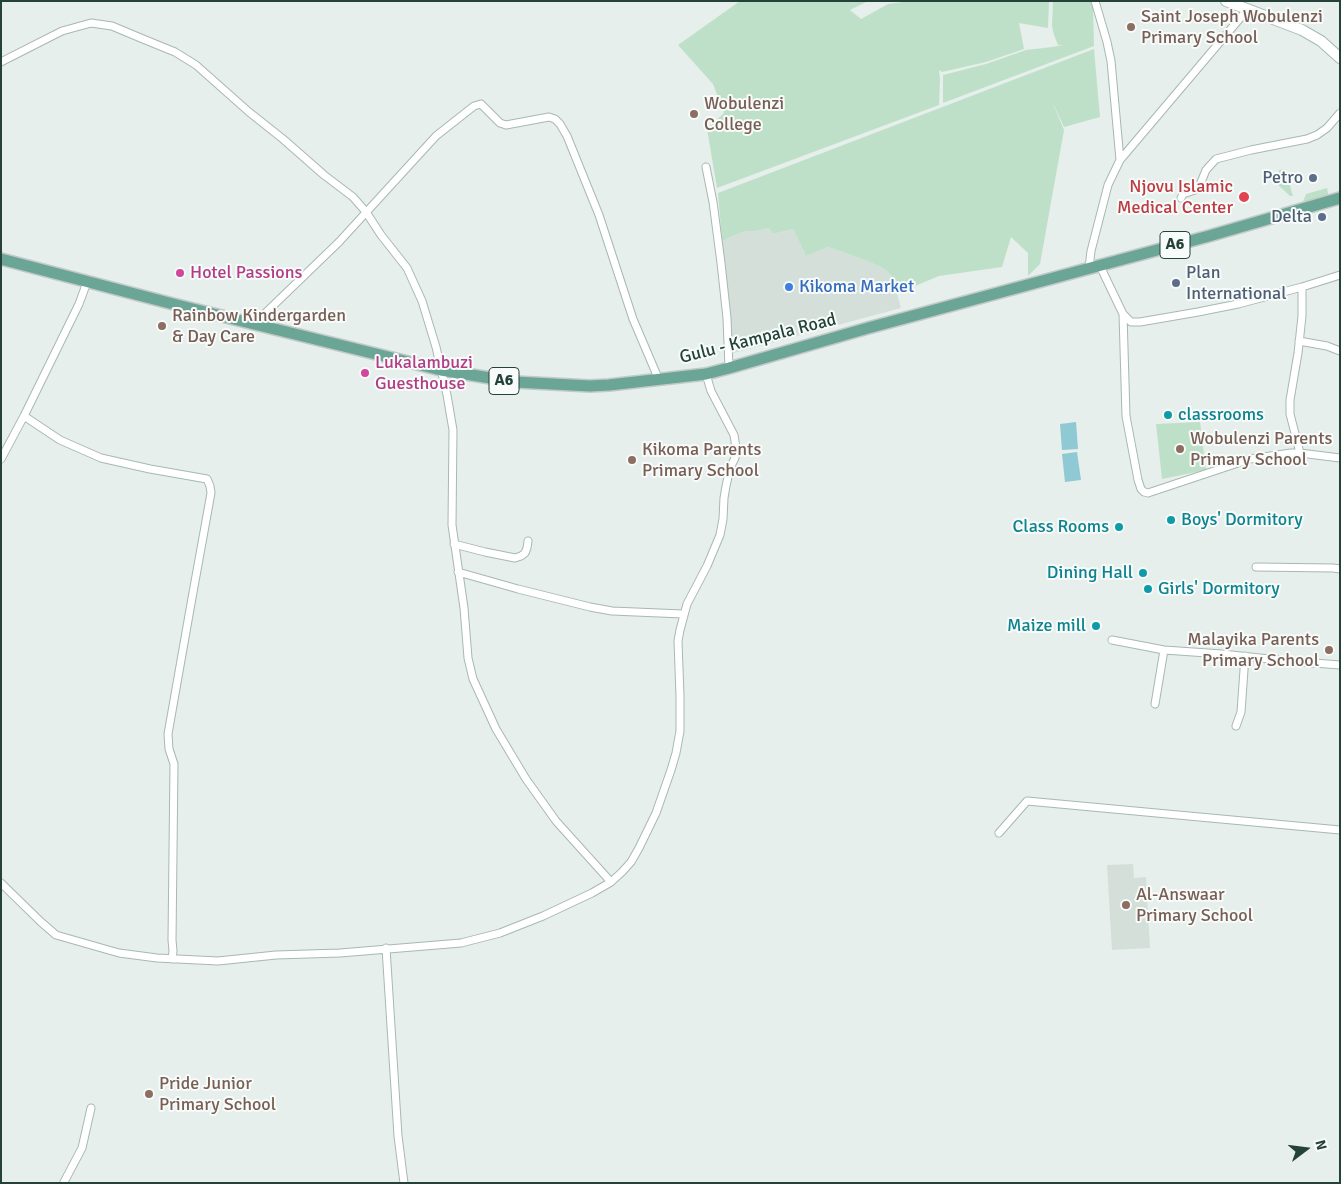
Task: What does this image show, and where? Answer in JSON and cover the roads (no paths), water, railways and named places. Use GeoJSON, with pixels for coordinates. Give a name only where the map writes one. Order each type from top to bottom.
{"type":"FeatureCollection","features":[{"type":"Feature","properties":{"kind":"main road","name":"Gulu - Kampala Road"},"geometry":{"type":"LineString","coordinates":[[1,259],[441,370],[497,380],[539,384],[600,385],[706,374],[1340,198]]}},
{"type":"Feature","properties":{"kind":"street"},"geometry":{"type":"LineString","coordinates":[[1095,1],[1111,61],[1120,160]]}},
{"type":"Feature","properties":{"kind":"street"},"geometry":{"type":"LineString","coordinates":[[1226,1],[1302,30],[1321,41],[1340,58]]}},
{"type":"Feature","properties":{"kind":"street"},"geometry":{"type":"LineString","coordinates":[[1247,10],[1120,160],[1108,185],[1091,251],[1095,267],[1122,314],[1131,322],[1238,304],[1340,275]]}},
{"type":"Feature","properties":{"kind":"street"},"geometry":{"type":"LineString","coordinates":[[1,62],[62,31],[91,23],[112,26],[175,52],[196,65],[249,112],[353,197],[366,212],[415,282],[436,347],[453,430],[452,516],[454,544],[464,608],[468,658],[473,679],[496,729],[526,779],[556,820],[611,882]]}},
{"type":"Feature","properties":{"kind":"street"},"geometry":{"type":"LineString","coordinates":[[254,324],[339,242],[436,136],[474,106],[481,104],[500,123],[506,125],[549,117],[555,118],[567,136],[600,215],[633,319],[659,380]]}},
{"type":"Feature","properties":{"kind":"street"},"geometry":{"type":"LineString","coordinates":[[1181,198],[1183,194],[1199,187],[1206,170],[1216,158],[1307,138],[1326,128],[1340,113]]}},
{"type":"Feature","properties":{"kind":"street"},"geometry":{"type":"LineString","coordinates":[[706,167],[713,202],[727,318],[729,368]]}},
{"type":"Feature","properties":{"kind":"street"},"geometry":{"type":"LineString","coordinates":[[1,458],[24,416],[87,282]]}},
{"type":"Feature","properties":{"kind":"street"},"geometry":{"type":"LineString","coordinates":[[1300,453],[1290,414],[1290,400],[1302,316],[1302,287]]}},
{"type":"Feature","properties":{"kind":"street"},"geometry":{"type":"LineString","coordinates":[[1122,314],[1126,416],[1138,480],[1144,492],[1148,493],[1250,459],[1291,453],[1340,458]]}},
{"type":"Feature","properties":{"kind":"street"},"geometry":{"type":"LineString","coordinates":[[1299,341],[1340,350]]}},
{"type":"Feature","properties":{"kind":"street"},"geometry":{"type":"LineString","coordinates":[[1,882],[56,935],[119,953],[172,959],[218,961],[276,955],[340,953],[461,943],[500,933],[543,916],[611,882],[632,862],[656,813],[676,753],[680,731],[678,641],[683,614],[713,553],[720,535],[723,519],[726,486],[736,448],[734,435],[710,391],[706,374]]}},
{"type":"Feature","properties":{"kind":"street"},"geometry":{"type":"LineString","coordinates":[[24,416],[60,440],[100,458],[207,479],[210,486],[211,494],[168,734],[169,749],[174,764],[172,959]]}},
{"type":"Feature","properties":{"kind":"street"},"geometry":{"type":"LineString","coordinates":[[454,544],[515,558],[525,553],[528,548],[528,541]]}},
{"type":"Feature","properties":{"kind":"street"},"geometry":{"type":"LineString","coordinates":[[1256,567],[1340,569]]}},
{"type":"Feature","properties":{"kind":"street"},"geometry":{"type":"LineString","coordinates":[[458,572],[590,607],[612,611],[683,614]]}},
{"type":"Feature","properties":{"kind":"street"},"geometry":{"type":"LineString","coordinates":[[1112,640],[1164,650],[1340,665]]}},
{"type":"Feature","properties":{"kind":"street"},"geometry":{"type":"LineString","coordinates":[[1155,704],[1164,650]]}},
{"type":"Feature","properties":{"kind":"street"},"geometry":{"type":"LineString","coordinates":[[1236,726],[1241,712],[1245,656]]}},
{"type":"Feature","properties":{"kind":"street"},"geometry":{"type":"LineString","coordinates":[[999,833],[1027,801],[1340,830]]}},
{"type":"Feature","properties":{"kind":"street"},"geometry":{"type":"LineString","coordinates":[[386,948],[397,1119],[404,1183]]}},
{"type":"Feature","properties":{"kind":"street"},"geometry":{"type":"LineString","coordinates":[[64,1182],[82,1148],[91,1108]]}},
{"type":"Feature","properties":{"kind":"water"},"geometry":{"type":"Polygon","coordinates":[[[1076,422],[1078,449],[1062,450],[1060,424],[1076,422]]]}},
{"type":"Feature","properties":{"kind":"water"},"geometry":{"type":"Polygon","coordinates":[[[1077,452],[1081,480],[1065,482],[1062,454],[1077,452]]]}},
{"type":"Feature","properties":{"kind":"place","name":"Saint Joseph Wobulenzi Primary School"},"geometry":{"type":"Point","coordinates":[1131,27]}},
{"type":"Feature","properties":{"kind":"place","name":"Wobulenzi College"},"geometry":{"type":"Point","coordinates":[694,114]}},
{"type":"Feature","properties":{"kind":"place","name":"Petro"},"geometry":{"type":"Point","coordinates":[1313,178]}},
{"type":"Feature","properties":{"kind":"place","name":"Njovu Islamic Medical Center"},"geometry":{"type":"Point","coordinates":[1244,197]}},
{"type":"Feature","properties":{"kind":"place","name":"Delta"},"geometry":{"type":"Point","coordinates":[1322,217]}},
{"type":"Feature","properties":{"kind":"place","name":"Hotel Passions"},"geometry":{"type":"Point","coordinates":[180,273]}},
{"type":"Feature","properties":{"kind":"place","name":"Plan International"},"geometry":{"type":"Point","coordinates":[1176,283]}},
{"type":"Feature","properties":{"kind":"place","name":"Kikoma Market"},"geometry":{"type":"Point","coordinates":[789,287]}},
{"type":"Feature","properties":{"kind":"place","name":"Rainbow Kindergarden & Day Care"},"geometry":{"type":"Point","coordinates":[162,326]}},
{"type":"Feature","properties":{"kind":"place","name":"Lukalambuzi Guesthouse"},"geometry":{"type":"Point","coordinates":[365,373]}},
{"type":"Feature","properties":{"kind":"place","name":"classrooms"},"geometry":{"type":"Point","coordinates":[1168,415]}},
{"type":"Feature","properties":{"kind":"place","name":"Wobulenzi Parents Primary School"},"geometry":{"type":"Point","coordinates":[1180,449]}},
{"type":"Feature","properties":{"kind":"place","name":"Kikoma Parents Primary School"},"geometry":{"type":"Point","coordinates":[632,460]}},
{"type":"Feature","properties":{"kind":"place","name":"Boys' Dormitory"},"geometry":{"type":"Point","coordinates":[1171,520]}},
{"type":"Feature","properties":{"kind":"place","name":"Class Rooms"},"geometry":{"type":"Point","coordinates":[1119,527]}},
{"type":"Feature","properties":{"kind":"place","name":"Dining Hall"},"geometry":{"type":"Point","coordinates":[1143,573]}},
{"type":"Feature","properties":{"kind":"place","name":"Girls' Dormitory"},"geometry":{"type":"Point","coordinates":[1148,589]}},
{"type":"Feature","properties":{"kind":"place","name":"Maize mill"},"geometry":{"type":"Point","coordinates":[1096,626]}},
{"type":"Feature","properties":{"kind":"place","name":"Malayika Parents Primary School"},"geometry":{"type":"Point","coordinates":[1329,650]}},
{"type":"Feature","properties":{"kind":"place","name":"Al-Answaar Primary School"},"geometry":{"type":"Point","coordinates":[1126,905]}},
{"type":"Feature","properties":{"kind":"place","name":"Pride Junior Primary School"},"geometry":{"type":"Point","coordinates":[149,1094]}}]}
